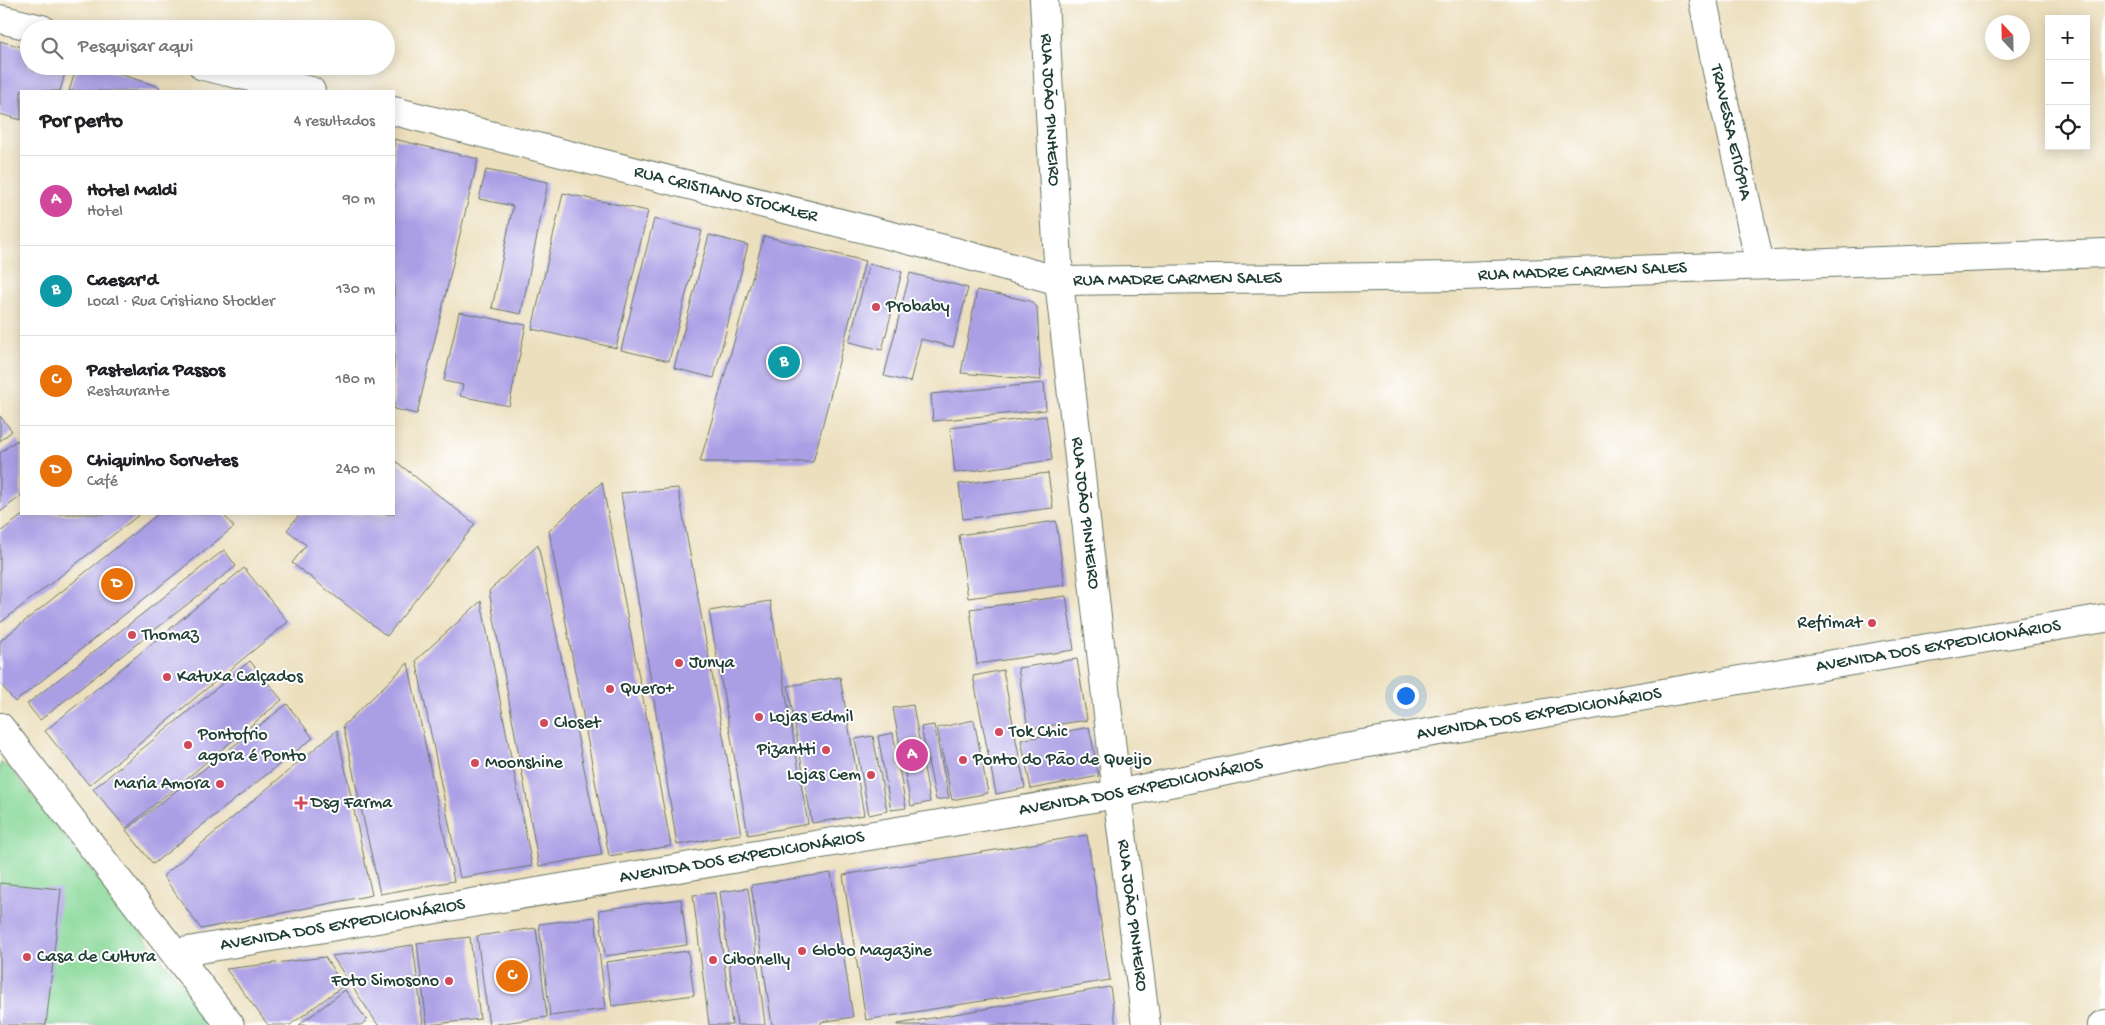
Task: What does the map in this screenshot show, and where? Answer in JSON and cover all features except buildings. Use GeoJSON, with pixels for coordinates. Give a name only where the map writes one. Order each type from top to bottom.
{"type":"FeatureCollection","features":[{"type":"Feature","properties":{"kind":"street","name":"RUA JOÃO PINHEIRO"},"geometry":{"type":"LineString","coordinates":[[1044,0],[1059,281],[1116,794],[1146,1025]]}},
{"type":"Feature","properties":{"kind":"street","name":"TRAVESSA ETIÓPIA"},"geometry":{"type":"LineString","coordinates":[[1704,0],[1717,71],[1760,264]]}},
{"type":"Feature","properties":{"kind":"street"},"geometry":{"type":"LineString","coordinates":[[0,19],[20,24]]}},
{"type":"Feature","properties":{"kind":"street"},"geometry":{"type":"LineString","coordinates":[[242,75],[307,90]]}},
{"type":"Feature","properties":{"kind":"street","name":"RUA CRISTIANO STOCKLER"},"geometry":{"type":"LineString","coordinates":[[395,110],[952,251],[1059,281]]}},
{"type":"Feature","properties":{"kind":"street","name":"RUA MADRE CARMEN SALES"},"geometry":{"type":"LineString","coordinates":[[1059,281],[1451,276],[2105,253]]}},
{"type":"Feature","properties":{"kind":"street","name":"AVENIDA DOS EXPEDICIONÁRIOS"},"geometry":{"type":"LineString","coordinates":[[176,953],[1116,794],[1327,750],[2105,618]]}},
{"type":"Feature","properties":{"kind":"street"},"geometry":{"type":"LineString","coordinates":[[1,729],[230,1025]]}},
{"type":"Feature","properties":{"kind":"green space"},"geometry":{"type":"Polygon","coordinates":[[[0,763],[10,768],[214,1025],[0,1025],[0,763]]]}},
{"type":"Feature","properties":{"kind":"place","name":"Probaby"},"geometry":{"type":"Point","coordinates":[876,307]}},
{"type":"Feature","properties":{"kind":"place","name":"Caesar'd"},"geometry":{"type":"Point","coordinates":[784,362]}},
{"type":"Feature","properties":{"kind":"place","name":"Chiquinho Sorvetes"},"geometry":{"type":"Point","coordinates":[117,584]}},
{"type":"Feature","properties":{"kind":"place","name":"Refrimat"},"geometry":{"type":"Point","coordinates":[1872,623]}},
{"type":"Feature","properties":{"kind":"place","name":"Thomaz"},"geometry":{"type":"Point","coordinates":[132,635]}},
{"type":"Feature","properties":{"kind":"place","name":"Junya"},"geometry":{"type":"Point","coordinates":[679,663]}},
{"type":"Feature","properties":{"kind":"place","name":"Katuxa Calçados"},"geometry":{"type":"Point","coordinates":[167,677]}},
{"type":"Feature","properties":{"kind":"place","name":"Quero+"},"geometry":{"type":"Point","coordinates":[610,689]}},
{"type":"Feature","properties":{"kind":"place","name":"Lojas Edmil"},"geometry":{"type":"Point","coordinates":[759,717]}},
{"type":"Feature","properties":{"kind":"place","name":"Closet"},"geometry":{"type":"Point","coordinates":[544,723]}},
{"type":"Feature","properties":{"kind":"place","name":"Tok Chic"},"geometry":{"type":"Point","coordinates":[999,732]}},
{"type":"Feature","properties":{"kind":"place","name":"Pontofrio agora é Ponto"},"geometry":{"type":"Point","coordinates":[188,745]}},
{"type":"Feature","properties":{"kind":"place","name":"Pizantti"},"geometry":{"type":"Point","coordinates":[826,750]}},
{"type":"Feature","properties":{"kind":"place","name":"Hotel Maldi"},"geometry":{"type":"Point","coordinates":[912,755]}},
{"type":"Feature","properties":{"kind":"place","name":"Ponto do Pão de Queijo"},"geometry":{"type":"Point","coordinates":[963,760]}},
{"type":"Feature","properties":{"kind":"place","name":"Moonshine"},"geometry":{"type":"Point","coordinates":[475,763]}},
{"type":"Feature","properties":{"kind":"place","name":"Lojas Cem"},"geometry":{"type":"Point","coordinates":[871,775]}},
{"type":"Feature","properties":{"kind":"place","name":"Maria Amora"},"geometry":{"type":"Point","coordinates":[220,784]}},
{"type":"Feature","properties":{"kind":"place","name":"Dsg Farma"},"geometry":{"type":"Point","coordinates":[301,803]}},
{"type":"Feature","properties":{"kind":"place","name":"Globo Magazine"},"geometry":{"type":"Point","coordinates":[802,951]}},
{"type":"Feature","properties":{"kind":"place","name":"Casa de Cultura"},"geometry":{"type":"Point","coordinates":[27,957]}},
{"type":"Feature","properties":{"kind":"place","name":"Cibonelly"},"geometry":{"type":"Point","coordinates":[713,960]}},
{"type":"Feature","properties":{"kind":"place","name":"Pastelaria Passos"},"geometry":{"type":"Point","coordinates":[512,976]}},
{"type":"Feature","properties":{"kind":"place","name":"Foto Simosono"},"geometry":{"type":"Point","coordinates":[449,981]}}]}
